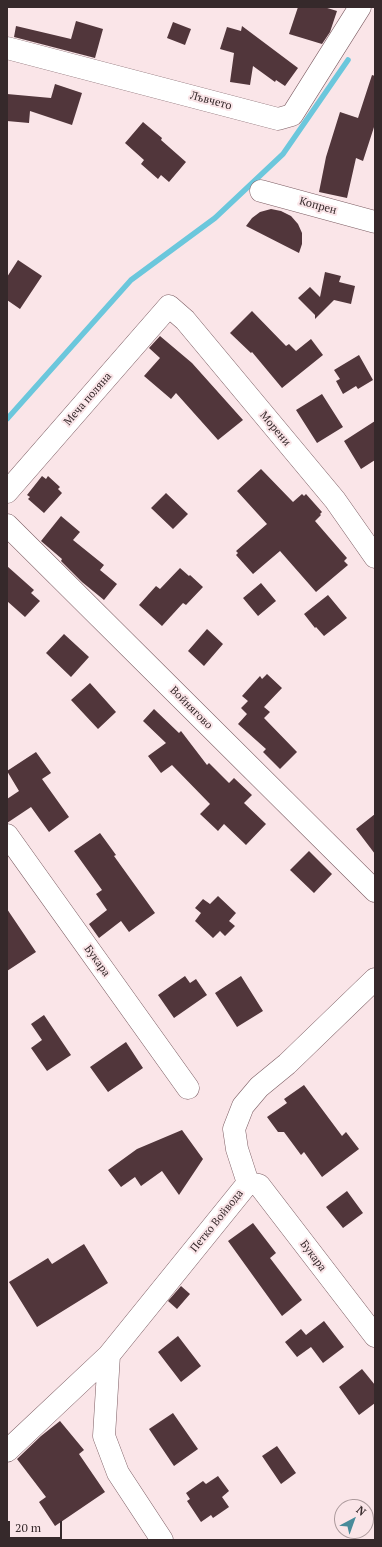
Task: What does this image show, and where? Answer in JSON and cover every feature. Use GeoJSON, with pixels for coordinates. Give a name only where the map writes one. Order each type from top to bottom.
{"type":"FeatureCollection","features":[{"type":"Feature","properties":{"kind":"street","name":"Лъвчето"},"geometry":{"type":"LineString","coordinates":[[7,48],[278,119],[292,115],[360,7]]}},
{"type":"Feature","properties":{"kind":"street","name":"Копрен"},"geometry":{"type":"LineString","coordinates":[[261,191],[375,222]]}},
{"type":"Feature","properties":{"kind":"street","name":"Меча поляна"},"geometry":{"type":"LineString","coordinates":[[7,492],[168,306]]}},
{"type":"Feature","properties":{"kind":"street","name":"Морени"},"geometry":{"type":"LineString","coordinates":[[168,306],[185,320],[330,494],[375,557]]}},
{"type":"Feature","properties":{"kind":"street","name":"Войнягово"},"geometry":{"type":"LineString","coordinates":[[7,525],[374,888]]}},
{"type":"Feature","properties":{"kind":"street","name":"Букара"},"geometry":{"type":"LineString","coordinates":[[7,835],[188,1088]]}},
{"type":"Feature","properties":{"kind":"street","name":"Петко Войвода"},"geometry":{"type":"LineString","coordinates":[[7,1451],[109,1356],[248,1183],[237,1149],[234,1129],[243,1106],[259,1087],[287,1064],[375,980]]}},
{"type":"Feature","properties":{"kind":"street","name":"Букара"},"geometry":{"type":"LineString","coordinates":[[248,1183],[259,1185],[375,1336]]}},
{"type":"Feature","properties":{"kind":"street"},"geometry":{"type":"LineString","coordinates":[[109,1356],[104,1436],[118,1473],[162,1540]]}},
{"type":"Feature","properties":{"kind":"building"},"geometry":{"type":"Polygon","coordinates":[[[298,7],[324,7],[337,11],[330,32],[322,44],[289,34],[298,7]]]}},
{"type":"Feature","properties":{"kind":"building"},"geometry":{"type":"Polygon","coordinates":[[[76,21],[103,29],[95,58],[14,37],[16,26],[71,39],[76,21]]]}},
{"type":"Feature","properties":{"kind":"building"},"geometry":{"type":"Polygon","coordinates":[[[173,22],[191,29],[185,45],[167,38],[173,22]]]}},
{"type":"Feature","properties":{"kind":"building"},"geometry":{"type":"Polygon","coordinates":[[[242,26],[298,68],[285,86],[276,80],[275,82],[253,66],[250,85],[230,82],[234,53],[220,49],[227,27],[241,31],[242,26]]]}},
{"type":"Feature","properties":{"kind":"building"},"geometry":{"type":"Polygon","coordinates":[[[372,75],[375,76],[375,124],[363,161],[356,158],[347,198],[319,192],[326,157],[340,112],[358,118],[372,75]]]}},
{"type":"Feature","properties":{"kind":"building"},"geometry":{"type":"Polygon","coordinates":[[[55,84],[82,93],[72,125],[30,111],[29,123],[7,121],[7,94],[51,98],[55,84]]]}},
{"type":"Feature","properties":{"kind":"building"},"geometry":{"type":"Polygon","coordinates":[[[143,122],[162,138],[161,140],[186,162],[169,182],[161,175],[158,179],[141,164],[144,160],[125,143],[143,122]]]}},
{"type":"Feature","properties":{"kind":"building"},"geometry":{"type":"Polygon","coordinates":[[[271,209],[281,211],[291,216],[298,224],[302,233],[302,244],[299,253],[246,226],[252,218],[260,212],[271,209]]]}},
{"type":"Feature","properties":{"kind":"building"},"geometry":{"type":"Polygon","coordinates":[[[18,260],[42,276],[20,309],[7,300],[7,277],[18,260]]]}},
{"type":"Feature","properties":{"kind":"building"},"geometry":{"type":"Polygon","coordinates":[[[325,272],[341,276],[339,282],[355,286],[351,304],[334,300],[315,319],[315,315],[298,298],[310,287],[320,297],[325,272]]]}},
{"type":"Feature","properties":{"kind":"building"},"geometry":{"type":"Polygon","coordinates":[[[252,311],[286,346],[289,344],[296,351],[311,339],[323,355],[282,388],[252,352],[251,353],[230,333],[252,311]]]}},
{"type":"Feature","properties":{"kind":"building"},"geometry":{"type":"Polygon","coordinates":[[[160,336],[192,363],[243,420],[218,440],[176,393],[171,399],[144,376],[160,358],[149,348],[160,336]]]}},
{"type":"Feature","properties":{"kind":"building"},"geometry":{"type":"Polygon","coordinates":[[[359,355],[373,380],[358,389],[356,386],[343,394],[336,381],[340,379],[334,370],[359,355]]]}},
{"type":"Feature","properties":{"kind":"building"},"geometry":{"type":"Polygon","coordinates":[[[322,394],[343,427],[317,443],[296,410],[322,394]]]}},
{"type":"Feature","properties":{"kind":"building"},"geometry":{"type":"Polygon","coordinates":[[[375,421],[375,460],[361,469],[344,441],[375,421]]]}},
{"type":"Feature","properties":{"kind":"building"},"geometry":{"type":"Polygon","coordinates":[[[261,469],[293,502],[302,494],[304,496],[306,494],[322,512],[315,521],[347,558],[344,561],[348,565],[316,592],[280,551],[253,574],[236,555],[238,553],[236,551],[267,524],[237,491],[261,469]]]}},
{"type":"Feature","properties":{"kind":"building"},"geometry":{"type":"Polygon","coordinates":[[[42,476],[46,479],[48,476],[60,487],[58,489],[62,493],[44,513],[28,499],[30,497],[27,495],[42,476]]]}},
{"type":"Feature","properties":{"kind":"building"},"geometry":{"type":"Polygon","coordinates":[[[166,493],[188,514],[173,529],[151,508],[166,493]]]}},
{"type":"Feature","properties":{"kind":"building"},"geometry":{"type":"Polygon","coordinates":[[[61,516],[80,532],[73,540],[104,565],[100,570],[117,584],[104,600],[82,582],[61,561],[62,559],[41,541],[61,516]]]}},
{"type":"Feature","properties":{"kind":"building"},"geometry":{"type":"Polygon","coordinates":[[[7,566],[34,590],[31,593],[40,601],[25,617],[7,601],[7,566]]]}},
{"type":"Feature","properties":{"kind":"building"},"geometry":{"type":"Polygon","coordinates":[[[180,568],[203,587],[186,605],[183,603],[162,626],[139,605],[156,586],[160,589],[180,568]]]}},
{"type":"Feature","properties":{"kind":"building"},"geometry":{"type":"Polygon","coordinates":[[[261,583],[276,601],[258,616],[243,598],[261,583]]]}},
{"type":"Feature","properties":{"kind":"building"},"geometry":{"type":"Polygon","coordinates":[[[328,595],[347,618],[324,636],[316,627],[315,628],[304,614],[328,595]]]}},
{"type":"Feature","properties":{"kind":"building"},"geometry":{"type":"Polygon","coordinates":[[[207,629],[223,644],[204,666],[188,651],[207,629]]]}},
{"type":"Feature","properties":{"kind":"building"},"geometry":{"type":"Polygon","coordinates":[[[64,634],[89,657],[71,677],[46,653],[64,634]]]}},
{"type":"Feature","properties":{"kind":"building"},"geometry":{"type":"Polygon","coordinates":[[[267,674],[282,688],[264,707],[270,712],[264,718],[297,752],[280,769],[263,752],[266,749],[238,724],[247,714],[241,708],[248,701],[242,696],[260,676],[262,679],[267,674]]]}},
{"type":"Feature","properties":{"kind":"building"},"geometry":{"type":"Polygon","coordinates":[[[90,683],[116,712],[98,729],[71,700],[90,683]]]}},
{"type":"Feature","properties":{"kind":"building"},"geometry":{"type":"Polygon","coordinates":[[[154,709],[179,733],[181,731],[207,765],[209,763],[229,783],[234,778],[252,795],[244,803],[266,824],[246,845],[224,824],[218,831],[200,814],[210,804],[172,765],[161,773],[148,756],[166,743],[143,721],[154,709]]]}},
{"type":"Feature","properties":{"kind":"building"},"geometry":{"type":"Polygon","coordinates":[[[36,752],[51,773],[42,779],[69,817],[49,832],[31,807],[7,823],[7,799],[19,791],[7,771],[36,752]]]}},
{"type":"Feature","properties":{"kind":"building"},"geometry":{"type":"Polygon","coordinates":[[[375,814],[375,854],[356,829],[375,814]]]}},
{"type":"Feature","properties":{"kind":"building"},"geometry":{"type":"Polygon","coordinates":[[[100,833],[116,855],[114,856],[155,913],[129,932],[121,921],[99,938],[89,924],[107,910],[96,894],[102,890],[74,851],[100,833]]]}},
{"type":"Feature","properties":{"kind":"building"},"geometry":{"type":"Polygon","coordinates":[[[309,851],[332,874],[314,893],[290,870],[309,851]]]}},
{"type":"Feature","properties":{"kind":"building"},"geometry":{"type":"Polygon","coordinates":[[[218,896],[236,913],[229,921],[235,926],[225,936],[220,931],[213,938],[195,921],[201,913],[195,908],[203,899],[210,904],[218,896]]]}},
{"type":"Feature","properties":{"kind":"building"},"geometry":{"type":"Polygon","coordinates":[[[7,909],[36,952],[7,971],[7,909]]]}},
{"type":"Feature","properties":{"kind":"building"},"geometry":{"type":"Polygon","coordinates":[[[185,976],[190,983],[196,979],[207,995],[174,1018],[158,995],[185,976]]]}},
{"type":"Feature","properties":{"kind":"building"},"geometry":{"type":"Polygon","coordinates":[[[241,976],[263,1011],[237,1027],[215,993],[241,976]]]}},
{"type":"Feature","properties":{"kind":"building"},"geometry":{"type":"Polygon","coordinates":[[[44,1015],[71,1055],[47,1071],[31,1048],[42,1040],[31,1024],[44,1015]]]}},
{"type":"Feature","properties":{"kind":"building"},"geometry":{"type":"Polygon","coordinates":[[[126,1042],[143,1068],[108,1092],[90,1067],[126,1042]]]}},
{"type":"Feature","properties":{"kind":"building"},"geometry":{"type":"Polygon","coordinates":[[[304,1085],[342,1136],[346,1132],[359,1149],[322,1177],[304,1152],[301,1155],[284,1132],[278,1132],[267,1117],[287,1103],[284,1099],[304,1085]]]}},
{"type":"Feature","properties":{"kind":"building"},"geometry":{"type":"Polygon","coordinates":[[[182,1130],[203,1159],[179,1195],[162,1171],[141,1186],[135,1177],[121,1187],[108,1170],[137,1149],[182,1130]]]}},
{"type":"Feature","properties":{"kind":"building"},"geometry":{"type":"Polygon","coordinates":[[[347,1191],[363,1213],[343,1228],[326,1207],[347,1191]]]}},
{"type":"Feature","properties":{"kind":"building"},"geometry":{"type":"Polygon","coordinates":[[[253,1223],[276,1253],[270,1258],[302,1300],[282,1316],[228,1241],[253,1223]]]}},
{"type":"Feature","properties":{"kind":"building"},"geometry":{"type":"Polygon","coordinates":[[[84,1244],[108,1283],[37,1327],[9,1282],[48,1258],[52,1264],[84,1244]]]}},
{"type":"Feature","properties":{"kind":"building"},"geometry":{"type":"Polygon","coordinates":[[[181,1286],[190,1294],[177,1309],[168,1301],[181,1286]]]}},
{"type":"Feature","properties":{"kind":"building"},"geometry":{"type":"Polygon","coordinates":[[[324,1321],[344,1347],[323,1363],[311,1347],[297,1357],[285,1342],[301,1329],[306,1335],[324,1321]]]}},
{"type":"Feature","properties":{"kind":"building"},"geometry":{"type":"Polygon","coordinates":[[[178,1336],[201,1366],[181,1382],[158,1352],[178,1336]]]}},
{"type":"Feature","properties":{"kind":"building"},"geometry":{"type":"Polygon","coordinates":[[[362,1369],[375,1385],[375,1403],[359,1415],[339,1387],[362,1369]]]}},
{"type":"Feature","properties":{"kind":"building"},"geometry":{"type":"Polygon","coordinates":[[[173,1413],[198,1449],[174,1466],[149,1429],[173,1413]]]}},
{"type":"Feature","properties":{"kind":"building"},"geometry":{"type":"Polygon","coordinates":[[[60,1421],[84,1450],[79,1454],[105,1492],[55,1526],[39,1502],[46,1497],[17,1459],[41,1436],[60,1421]]]}},
{"type":"Feature","properties":{"kind":"building"},"geometry":{"type":"Polygon","coordinates":[[[277,1446],[296,1473],[281,1484],[262,1456],[277,1446]]]}},
{"type":"Feature","properties":{"kind":"building"},"geometry":{"type":"Polygon","coordinates":[[[218,1476],[229,1491],[222,1497],[229,1507],[213,1518],[211,1515],[201,1522],[187,1501],[190,1499],[186,1493],[203,1481],[206,1484],[218,1476]]]}},
{"type":"Feature","properties":{"kind":"waterway"},"geometry":{"type":"LineString","coordinates":[[7,419],[131,280],[215,218],[283,154],[348,60]]}}]}
